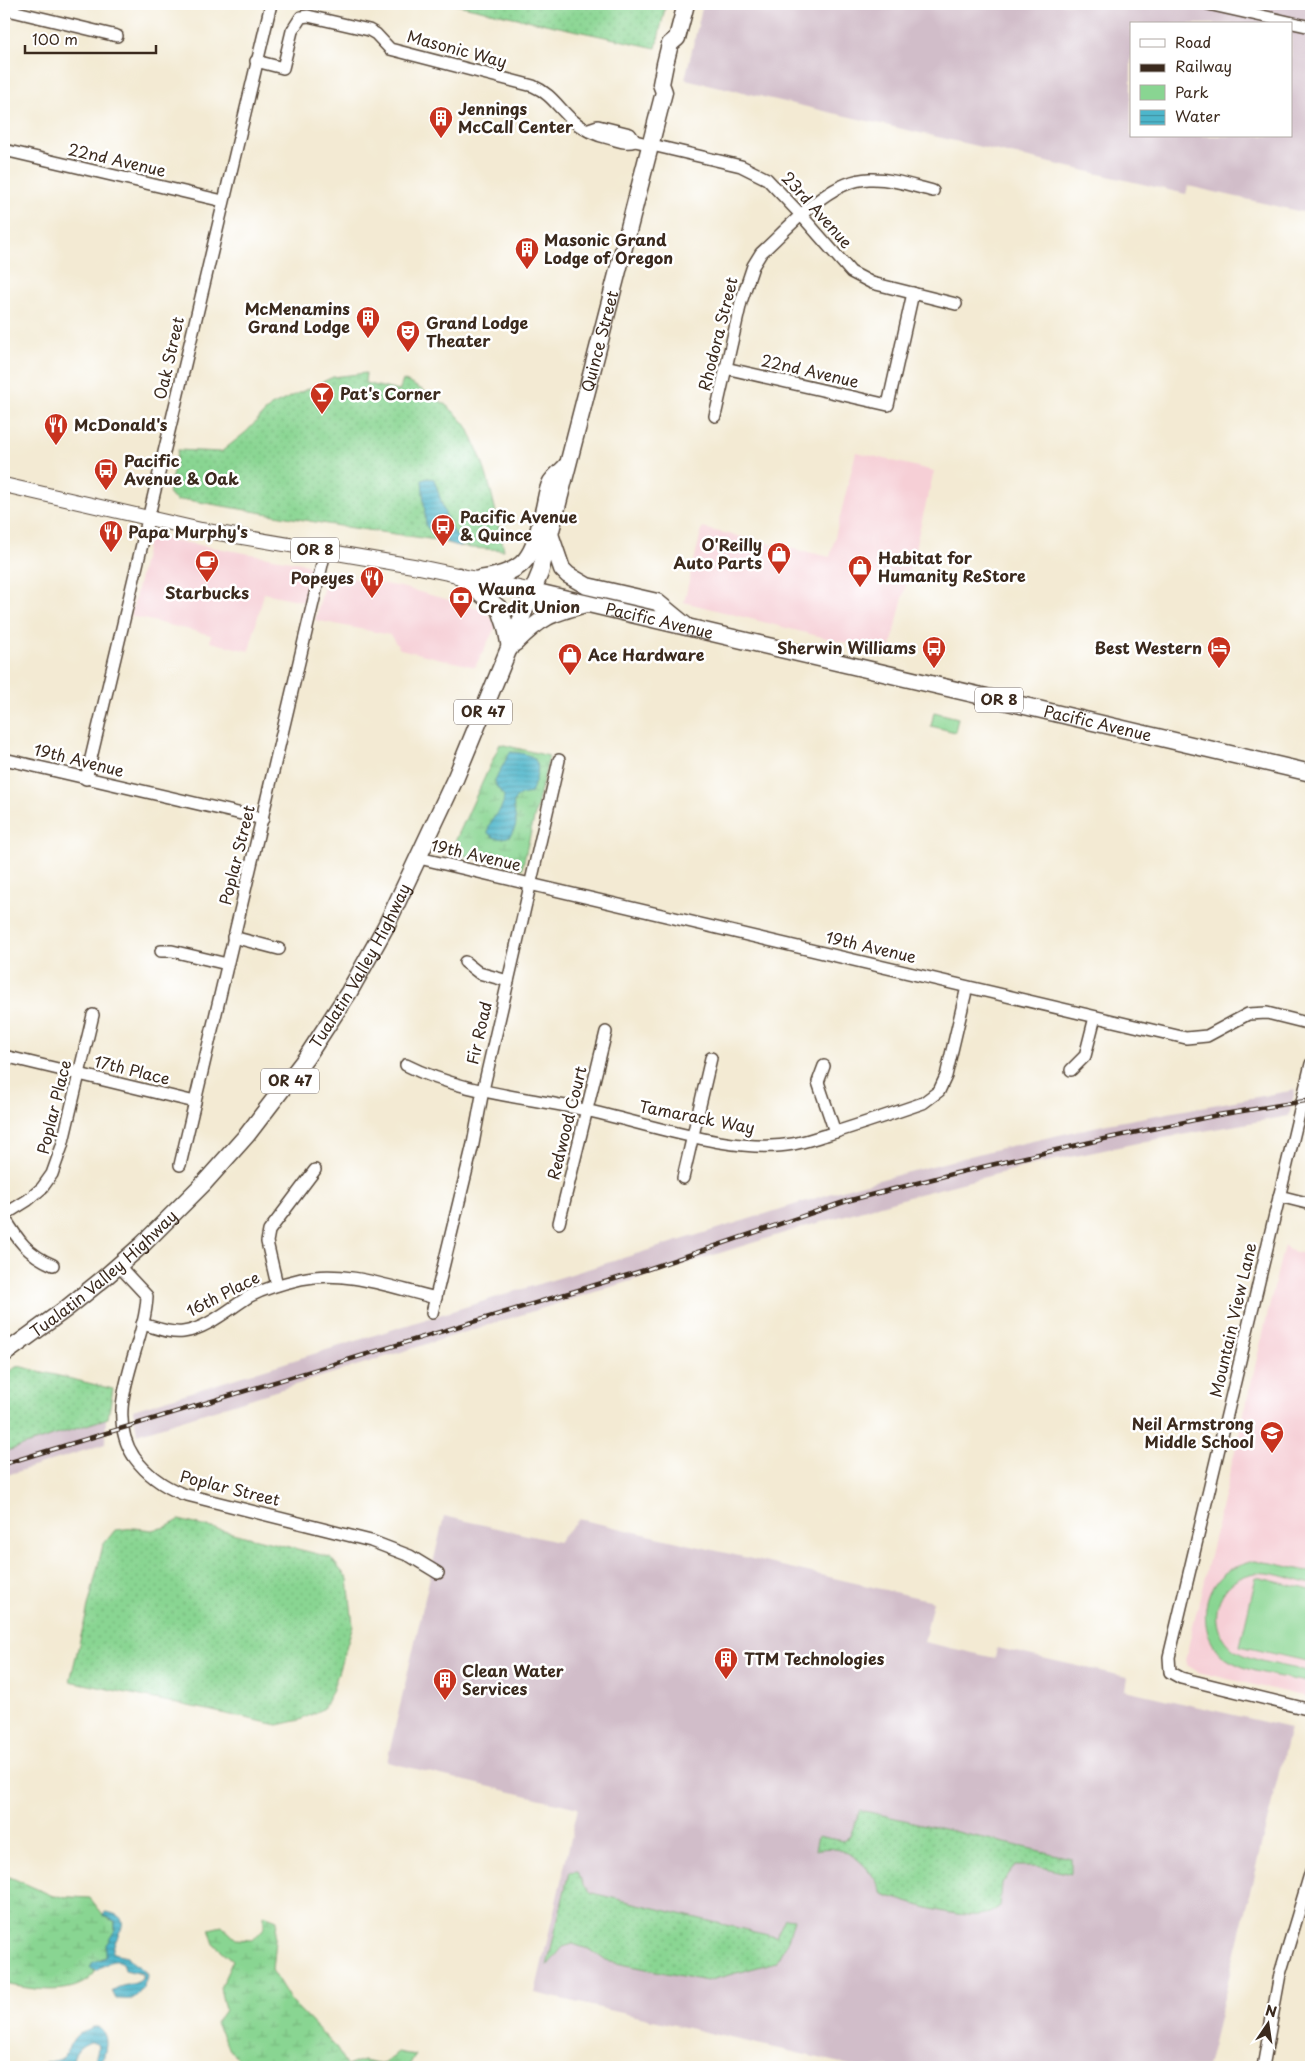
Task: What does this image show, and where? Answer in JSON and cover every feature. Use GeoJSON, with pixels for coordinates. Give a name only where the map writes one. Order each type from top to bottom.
{"type":"FeatureCollection","features":[{"type":"Feature","properties":{"kind":"highway","name":"Quince Street"},"geometry":{"type":"LineString","coordinates":[[533,591],[540,573],[569,464],[642,143],[664,92],[671,86],[681,47],[677,38],[686,4]]}},
{"type":"Feature","properties":{"kind":"highway"},"geometry":{"type":"LineString","coordinates":[[479,580],[498,577],[524,563],[533,549],[551,483],[569,464]]}},
{"type":"Feature","properties":{"kind":"highway"},"geometry":{"type":"LineString","coordinates":[[550,534],[562,570],[568,575],[588,586],[657,602],[686,627]]}},
{"type":"Feature","properties":{"kind":"highway"},"geometry":{"type":"LineString","coordinates":[[459,576],[500,610],[510,648]]}},
{"type":"Feature","properties":{"kind":"highway","name":"Pacific Avenue"},"geometry":{"type":"LineString","coordinates":[[533,591],[1311,773]]}},
{"type":"Feature","properties":{"kind":"highway","name":"Tualatin Valley Highway"},"geometry":{"type":"LineString","coordinates":[[4,1354],[68,1308],[119,1266],[205,1182],[247,1135],[291,1080],[350,992],[386,926],[456,777],[533,591]]}},
{"type":"Feature","properties":{"kind":"highway"},"geometry":{"type":"LineString","coordinates":[[510,648],[535,624],[548,615],[587,604]]}},
{"type":"Feature","properties":{"kind":"main road","name":"Pacific Avenue"},"geometry":{"type":"LineString","coordinates":[[4,485],[148,519],[226,535],[419,567],[533,591]]}},
{"type":"Feature","properties":{"kind":"street","name":"Oak Street"},"geometry":{"type":"LineString","coordinates":[[86,779],[271,4]]}},
{"type":"Feature","properties":{"kind":"street"},"geometry":{"type":"LineString","coordinates":[[1208,4],[1289,22]]}},
{"type":"Feature","properties":{"kind":"street"},"geometry":{"type":"LineString","coordinates":[[4,10],[117,36]]}},
{"type":"Feature","properties":{"kind":"street","name":"Masonic Way"},"geometry":{"type":"LineString","coordinates":[[256,62],[283,68],[292,31],[301,17],[308,16],[370,30],[390,49],[540,89],[572,120],[589,129],[595,135],[628,143],[642,143]]}},
{"type":"Feature","properties":{"kind":"street"},"geometry":{"type":"LineString","coordinates":[[1292,23],[1311,27]]}},
{"type":"Feature","properties":{"kind":"street","name":"23rd Avenue"},"geometry":{"type":"LineString","coordinates":[[642,143],[741,166],[767,179],[851,272],[872,283],[956,304]]}},
{"type":"Feature","properties":{"kind":"street","name":"22nd Avenue"},"geometry":{"type":"LineString","coordinates":[[4,150],[223,201]]}},
{"type":"Feature","properties":{"kind":"street","name":"Rhodora Street"},"geometry":{"type":"LineString","coordinates":[[715,416],[741,302],[753,266],[761,253],[830,191],[848,182],[869,179],[890,180],[933,191]]}},
{"type":"Feature","properties":{"kind":"street","name":"22nd Avenue"},"geometry":{"type":"LineString","coordinates":[[725,368],[888,405],[913,294]]}},
{"type":"Feature","properties":{"kind":"street","name":"Poplar Street"},"geometry":{"type":"LineString","coordinates":[[180,1165],[325,552]]}},
{"type":"Feature","properties":{"kind":"street","name":"19th Avenue"},"geometry":{"type":"LineString","coordinates":[[4,759],[263,819]]}},
{"type":"Feature","properties":{"kind":"street","name":"Fir Road"},"geometry":{"type":"LineString","coordinates":[[432,1313],[473,1144],[483,1090],[559,760]]}},
{"type":"Feature","properties":{"kind":"street","name":"19th Avenue"},"geometry":{"type":"LineString","coordinates":[[419,858],[1186,1038],[1207,1036],[1248,1014],[1267,1013],[1311,1024]]}},
{"type":"Feature","properties":{"kind":"street"},"geometry":{"type":"LineString","coordinates":[[233,937],[278,949]]}},
{"type":"Feature","properties":{"kind":"street"},"geometry":{"type":"LineString","coordinates":[[162,951],[172,951],[227,964]]}},
{"type":"Feature","properties":{"kind":"street"},"geometry":{"type":"LineString","coordinates":[[465,962],[479,973],[508,981]]}},
{"type":"Feature","properties":{"kind":"street","name":"Tamarack Way"},"geometry":{"type":"LineString","coordinates":[[406,1065],[424,1074],[483,1090],[586,1110],[693,1136],[759,1146],[793,1144],[923,1103],[939,1091],[946,1076],[967,987]]}},
{"type":"Feature","properties":{"kind":"street","name":"Poplar Place"},"geometry":{"type":"LineString","coordinates":[[4,1216],[42,1188],[52,1174],[62,1146],[93,1015]]}},
{"type":"Feature","properties":{"kind":"street"},"geometry":{"type":"LineString","coordinates":[[1071,1070],[1085,1056],[1095,1017]]}},
{"type":"Feature","properties":{"kind":"street","name":"Redwood Court"},"geometry":{"type":"LineString","coordinates":[[559,1223],[606,1032]]}},
{"type":"Feature","properties":{"kind":"street","name":"17th Place"},"geometry":{"type":"LineString","coordinates":[[4,1056],[195,1102]]}},
{"type":"Feature","properties":{"kind":"street"},"geometry":{"type":"LineString","coordinates":[[683,1178],[711,1058]]}},
{"type":"Feature","properties":{"kind":"street","name":"Mountain View Lane"},"geometry":{"type":"LineString","coordinates":[[1311,1064],[1168,1657],[1170,1672],[1181,1678],[1311,1710]]}},
{"type":"Feature","properties":{"kind":"street"},"geometry":{"type":"LineString","coordinates":[[824,1066],[818,1082],[835,1132]]}},
{"type":"Feature","properties":{"kind":"street"},"geometry":{"type":"LineString","coordinates":[[277,1285],[267,1242],[269,1232],[314,1170]]}},
{"type":"Feature","properties":{"kind":"street"},"geometry":{"type":"LineString","coordinates":[[1279,1196],[1311,1204]]}},
{"type":"Feature","properties":{"kind":"street"},"geometry":{"type":"LineString","coordinates":[[4,1216],[24,1248],[40,1260],[53,1265]]}},
{"type":"Feature","properties":{"kind":"street","name":"Poplar Street"},"geometry":{"type":"LineString","coordinates":[[119,1266],[147,1296],[123,1399],[122,1418],[124,1435],[130,1452],[147,1474],[167,1488],[183,1494],[301,1522],[395,1549],[438,1572]]}},
{"type":"Feature","properties":{"kind":"street","name":"16th Place"},"geometry":{"type":"LineString","coordinates":[[142,1324],[175,1332],[192,1330],[217,1318],[257,1293],[303,1278],[338,1277],[357,1279],[436,1298]]}},
{"type":"Feature","properties":{"kind":"street"},"geometry":{"type":"LineString","coordinates":[[1263,2067],[1280,1974],[1311,1871]]}},
{"type":"Feature","properties":{"kind":"shaded area"},"geometry":{"type":"Polygon","coordinates":[[[703,4],[1311,4],[1311,214],[1188,186],[1186,194],[685,79],[703,4]]]}},
{"type":"Feature","properties":{"kind":"shaded area"},"geometry":{"type":"Polygon","coordinates":[[[856,452],[934,471],[889,654],[684,602],[702,528],[830,557],[856,452]]]}},
{"type":"Feature","properties":{"kind":"shaded area"},"geometry":{"type":"Polygon","coordinates":[[[155,537],[307,564],[313,572],[306,602],[264,593],[249,651],[210,642],[211,635],[131,616],[148,541],[155,537]]]}},
{"type":"Feature","properties":{"kind":"shaded area"},"geometry":{"type":"Polygon","coordinates":[[[327,574],[401,587],[486,610],[496,626],[475,667],[400,649],[390,635],[315,620],[327,574]]]}},
{"type":"Feature","properties":{"kind":"shaded area"},"geometry":{"type":"Polygon","coordinates":[[[1295,1090],[1289,1116],[1147,1141],[1032,1165],[919,1194],[807,1226],[137,1434],[133,1410],[852,1187],[993,1150],[1107,1124],[1295,1090]]]}},
{"type":"Feature","properties":{"kind":"shaded area","name":"Neil Armstrong Middle School"},"geometry":{"type":"Polygon","coordinates":[[[1284,1245],[1289,1250],[1311,1256],[1311,1698],[1198,1672],[1187,1665],[1185,1660],[1284,1245]]]}},
{"type":"Feature","properties":{"kind":"shaded area"},"geometry":{"type":"Polygon","coordinates":[[[106,1419],[105,1444],[4,1476],[4,1451],[106,1419]]]}},
{"type":"Feature","properties":{"kind":"shaded area"},"geometry":{"type":"Polygon","coordinates":[[[444,1516],[558,1542],[579,1519],[933,1601],[924,1642],[995,1658],[997,1648],[1127,1677],[1125,1690],[1290,1728],[1207,2067],[858,2067],[535,1993],[578,1808],[387,1762],[444,1516]]]}},
{"type":"Feature","properties":{"kind":"green space"},"geometry":{"type":"Polygon","coordinates":[[[453,4],[666,4],[656,48],[453,4]]]}},
{"type":"Feature","properties":{"kind":"green space"},"geometry":{"type":"Polygon","coordinates":[[[366,373],[365,383],[399,391],[403,380],[445,404],[460,417],[466,425],[480,455],[504,550],[471,548],[429,539],[333,525],[188,500],[177,501],[168,494],[178,450],[221,452],[246,432],[271,406],[333,377],[366,373]]]}},
{"type":"Feature","properties":{"kind":"green space"},"geometry":{"type":"Polygon","coordinates":[[[934,712],[958,718],[955,732],[931,726],[934,712]]]}},
{"type":"Feature","properties":{"kind":"green space"},"geometry":{"type":"Polygon","coordinates":[[[500,744],[549,756],[522,869],[458,854],[453,846],[500,744]]]}},
{"type":"Feature","properties":{"kind":"green space"},"geometry":{"type":"Polygon","coordinates":[[[18,1366],[113,1389],[108,1418],[4,1452],[4,1374],[18,1366]]]}},
{"type":"Feature","properties":{"kind":"green space"},"geometry":{"type":"Polygon","coordinates":[[[179,1520],[330,1557],[348,1579],[353,1625],[333,1689],[323,1709],[300,1720],[278,1725],[70,1681],[103,1545],[115,1530],[135,1528],[152,1530],[166,1527],[179,1520]]]}},
{"type":"Feature","properties":{"kind":"green space"},"geometry":{"type":"Polygon","coordinates":[[[1253,1561],[1272,1563],[1311,1572],[1311,1584],[1265,1573],[1251,1574],[1239,1579],[1229,1586],[1222,1595],[1218,1606],[1219,1630],[1234,1650],[1260,1660],[1311,1672],[1311,1683],[1259,1672],[1239,1665],[1220,1654],[1213,1645],[1208,1634],[1206,1622],[1208,1599],[1212,1588],[1226,1572],[1253,1561]]]}},
{"type":"Feature","properties":{"kind":"green space"},"geometry":{"type":"Polygon","coordinates":[[[1256,1577],[1311,1590],[1311,1662],[1240,1646],[1256,1577]]]}},
{"type":"Feature","properties":{"kind":"green space"},"geometry":{"type":"Polygon","coordinates":[[[860,1810],[1071,1858],[1071,1874],[1036,1866],[1015,1866],[1002,1883],[1000,1906],[986,1914],[962,1915],[906,1902],[883,1894],[872,1874],[856,1858],[848,1853],[827,1848],[815,1850],[818,1836],[843,1841],[850,1836],[860,1810]]]}},
{"type":"Feature","properties":{"kind":"green space"},"geometry":{"type":"Polygon","coordinates":[[[578,1871],[583,1885],[592,1893],[776,1937],[785,1918],[794,1919],[788,1940],[776,1962],[707,1981],[606,1961],[591,1950],[573,1944],[563,1947],[547,1966],[569,1872],[578,1871]]]}},
{"type":"Feature","properties":{"kind":"green space"},"geometry":{"type":"Polygon","coordinates":[[[10,1877],[53,1896],[90,1898],[106,1918],[115,1921],[115,1930],[106,1957],[100,1959],[93,1971],[96,1971],[88,1980],[78,1986],[53,1990],[4,1984],[4,1878],[10,1877]]]}},
{"type":"Feature","properties":{"kind":"green space"},"geometry":{"type":"Polygon","coordinates":[[[264,1915],[277,1920],[272,1970],[291,2001],[335,2046],[347,2066],[363,2060],[383,2064],[398,2052],[415,2055],[410,2064],[405,2067],[243,2067],[228,2047],[216,2023],[225,2010],[220,1988],[233,1960],[214,1944],[209,1929],[222,1926],[236,1939],[253,1940],[264,1928],[264,1915]]]}},
{"type":"Feature","properties":{"kind":"water"},"geometry":{"type":"Polygon","coordinates":[[[434,479],[448,523],[460,541],[461,547],[437,539],[426,526],[422,480],[434,479]]]}},
{"type":"Feature","properties":{"kind":"water"},"geometry":{"type":"Polygon","coordinates":[[[510,752],[521,753],[534,759],[538,769],[531,793],[520,795],[514,801],[516,822],[513,831],[510,836],[499,838],[493,837],[488,833],[488,828],[503,802],[504,796],[496,786],[495,780],[510,752]]]}},
{"type":"Feature","properties":{"kind":"water"},"geometry":{"type":"Polygon","coordinates":[[[106,1912],[116,1915],[121,1919],[122,1924],[113,1953],[127,1956],[147,1975],[146,1981],[138,1995],[132,1999],[116,1999],[112,1991],[135,1983],[142,1979],[142,1974],[125,1970],[123,1963],[119,1961],[109,1962],[96,1971],[90,1968],[92,1963],[106,1957],[106,1945],[115,1930],[115,1921],[103,1916],[106,1912]]]}},
{"type":"Feature","properties":{"kind":"water"},"geometry":{"type":"Polygon","coordinates":[[[93,2027],[98,2027],[102,2031],[106,2040],[101,2067],[93,2067],[98,2048],[97,2044],[91,2042],[83,2045],[77,2051],[73,2058],[73,2067],[42,2067],[45,2062],[63,2057],[76,2036],[93,2027]]]}},
{"type":"Feature","properties":{"kind":"railway"},"geometry":{"type":"LineString","coordinates":[[4,1464],[648,1269],[847,1201],[952,1174],[1104,1139],[1218,1115],[1311,1100]]}},
{"type":"Feature","properties":{"kind":"place","name":"Jennings McCall Center"},"geometry":{"type":"Point","coordinates":[441,139]}},
{"type":"Feature","properties":{"kind":"place","name":"Masonic Grand Lodge of Oregon"},"geometry":{"type":"Point","coordinates":[527,270]}},
{"type":"Feature","properties":{"kind":"place","name":"McMenamins Grand Lodge"},"geometry":{"type":"Point","coordinates":[368,339]}},
{"type":"Feature","properties":{"kind":"place","name":"Grand Lodge Theater"},"geometry":{"type":"Point","coordinates":[408,353]}},
{"type":"Feature","properties":{"kind":"place","name":"Pat's Corner"},"geometry":{"type":"Point","coordinates":[322,415]}},
{"type":"Feature","properties":{"kind":"place","name":"McDonald's"},"geometry":{"type":"Point","coordinates":[56,446]}},
{"type":"Feature","properties":{"kind":"place","name":"Pacific Avenue & Oak"},"geometry":{"type":"Point","coordinates":[106,491]}},
{"type":"Feature","properties":{"kind":"place","name":"Pacific Avenue & Quince"},"geometry":{"type":"Point","coordinates":[443,547]}},
{"type":"Feature","properties":{"kind":"place","name":"Papa Murphy's"},"geometry":{"type":"Point","coordinates":[111,553]}},
{"type":"Feature","properties":{"kind":"place","name":"O'Reilly Auto Parts"},"geometry":{"type":"Point","coordinates":[779,575]}},
{"type":"Feature","properties":{"kind":"place","name":"Starbucks"},"geometry":{"type":"Point","coordinates":[207,583]}},
{"type":"Feature","properties":{"kind":"place","name":"Habitat for Humanity ReStore"},"geometry":{"type":"Point","coordinates":[860,588]}},
{"type":"Feature","properties":{"kind":"place","name":"Popeyes"},"geometry":{"type":"Point","coordinates":[372,599]}},
{"type":"Feature","properties":{"kind":"place","name":"Wauna Credit Union"},"geometry":{"type":"Point","coordinates":[461,619]}},
{"type":"Feature","properties":{"kind":"place","name":"Sherwin Williams"},"geometry":{"type":"Point","coordinates":[934,669]}},
{"type":"Feature","properties":{"kind":"place","name":"Best Western"},"geometry":{"type":"Point","coordinates":[1219,669]}},
{"type":"Feature","properties":{"kind":"place","name":"Ace Hardware"},"geometry":{"type":"Point","coordinates":[570,676]}},
{"type":"Feature","properties":{"kind":"place","name":"Neil Armstrong Middle School"},"geometry":{"type":"Point","coordinates":[1272,1454]}},
{"type":"Feature","properties":{"kind":"place","name":"TTM Technologies"},"geometry":{"type":"Point","coordinates":[726,1680]}},
{"type":"Feature","properties":{"kind":"place","name":"Clean Water Services"},"geometry":{"type":"Point","coordinates":[445,1701]}}]}
